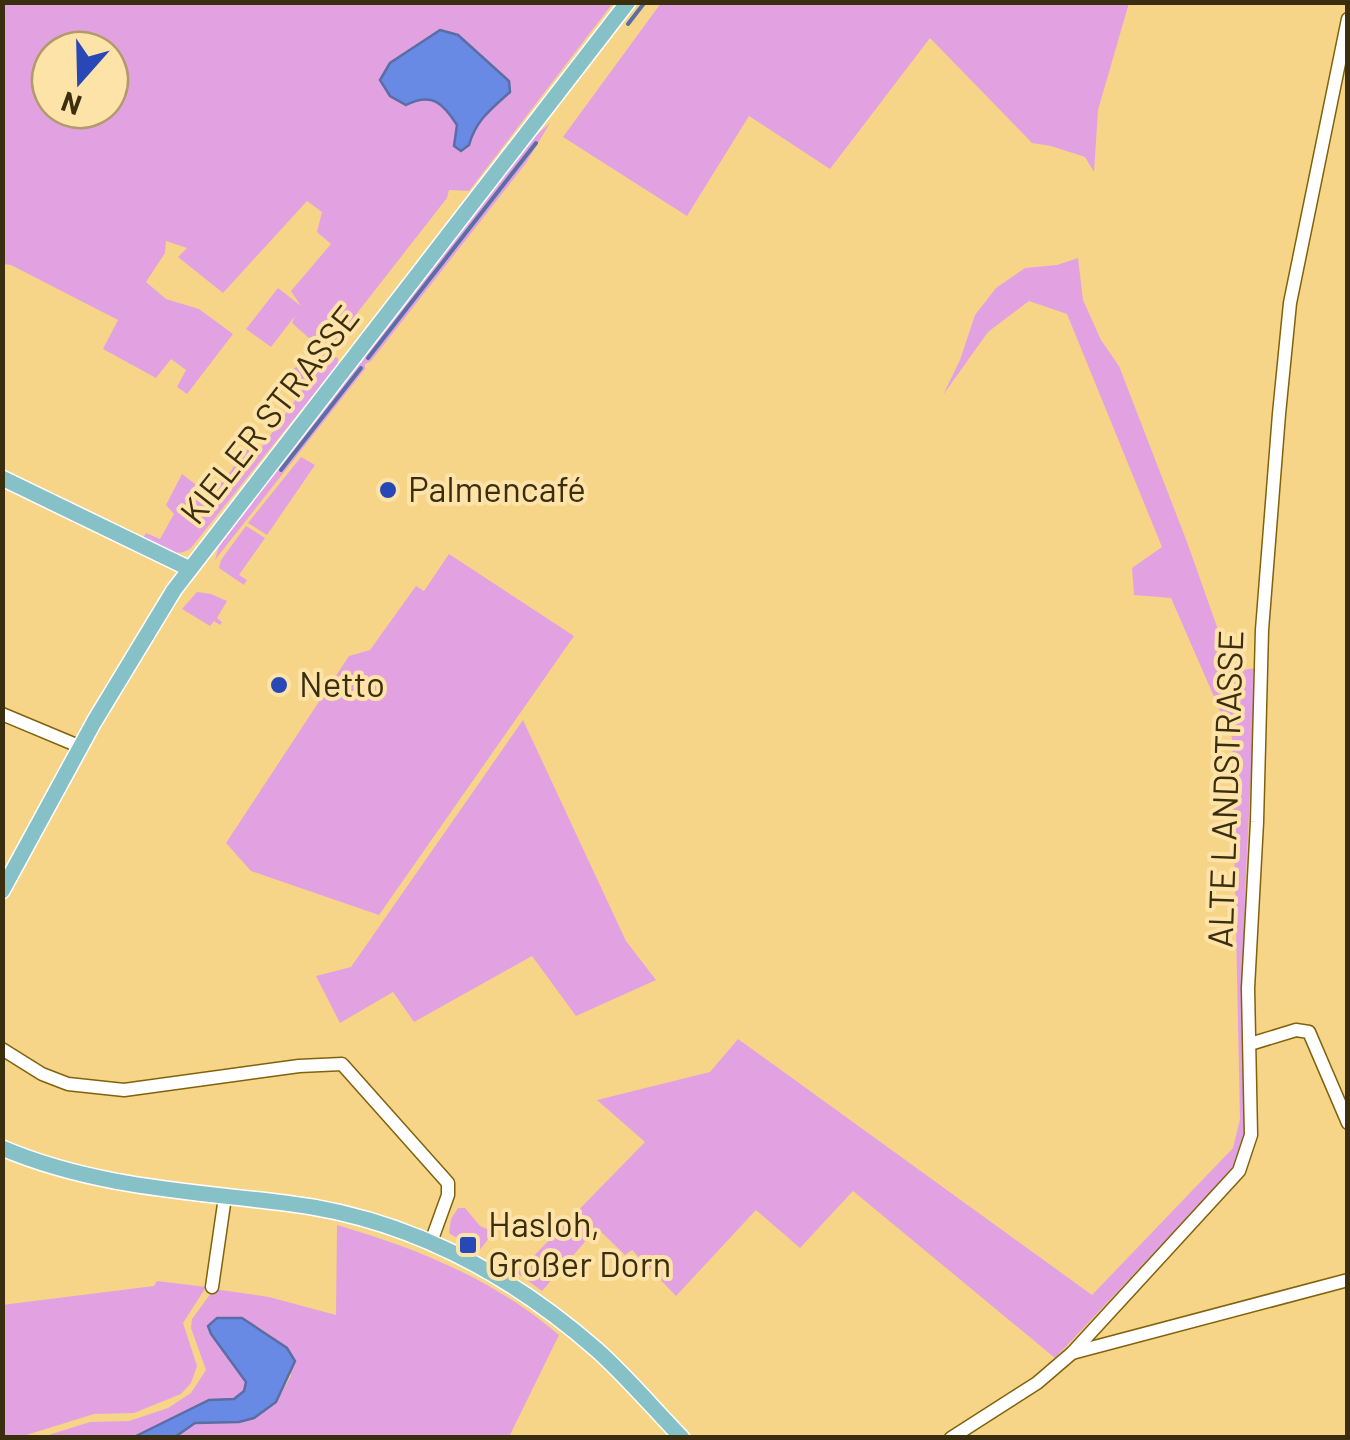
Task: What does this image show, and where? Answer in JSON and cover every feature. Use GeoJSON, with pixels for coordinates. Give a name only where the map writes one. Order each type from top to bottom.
{"type":"FeatureCollection","features":[{"type":"Feature","properties":{"kind":"main road","name":"KIELER STRASSE"},"geometry":{"type":"LineString","coordinates":[[2,892],[138,647],[190,569],[628,2]]}},
{"type":"Feature","properties":{"kind":"main road"},"geometry":{"type":"LineString","coordinates":[[2,478],[190,569]]}},
{"type":"Feature","properties":{"kind":"main road"},"geometry":{"type":"LineString","coordinates":[[2,1148],[107,1182],[322,1209],[431,1242],[497,1274],[539,1302],[599,1352],[682,1438]]}},
{"type":"Feature","properties":{"kind":"street","name":"ALTE LANDSTRASSE"},"geometry":{"type":"LineString","coordinates":[[951,1438],[1036,1383],[1072,1354],[1238,1171],[1251,1136],[1248,988],[1262,630],[1279,414],[1290,303],[1348,19]]}},
{"type":"Feature","properties":{"kind":"street"},"geometry":{"type":"LineString","coordinates":[[2,714],[81,747]]}},
{"type":"Feature","properties":{"kind":"street"},"geometry":{"type":"LineString","coordinates":[[1250,1044],[1296,1030],[1308,1032],[1348,1123]]}},
{"type":"Feature","properties":{"kind":"street"},"geometry":{"type":"LineString","coordinates":[[2,1050],[42,1074],[68,1084],[124,1090],[299,1066],[342,1064],[448,1183],[448,1196],[431,1242]]}},
{"type":"Feature","properties":{"kind":"street"},"geometry":{"type":"LineString","coordinates":[[212,1286],[225,1197]]}},
{"type":"Feature","properties":{"kind":"street"},"geometry":{"type":"LineString","coordinates":[[1072,1354],[1348,1280]]}},
{"type":"Feature","properties":{"kind":"shaded area"},"geometry":{"type":"Polygon","coordinates":[[[661,2],[1129,3],[1098,110],[1094,172],[1085,157],[1032,143],[930,38],[830,169],[749,116],[687,216],[563,137],[661,2]]]}},
{"type":"Feature","properties":{"kind":"shaded area"},"geometry":{"type":"Polygon","coordinates":[[[3,3],[613,3],[469,191],[449,190],[447,198],[336,340],[318,346],[292,323],[295,316],[271,347],[246,329],[278,288],[301,306],[291,291],[331,244],[317,232],[322,212],[307,201],[223,293],[178,257],[187,248],[166,241],[165,253],[146,282],[166,299],[199,309],[233,334],[187,394],[177,387],[186,370],[171,359],[156,378],[103,349],[118,320],[3,264],[3,3]],[[510,92],[420,98],[438,103],[450,115],[457,125],[454,145],[469,145],[474,126],[510,92]]]}},
{"type":"Feature","properties":{"kind":"shaded area"},"geometry":{"type":"Polygon","coordinates":[[[550,123],[526,163],[215,560],[219,546],[357,363],[362,363],[363,356],[534,137],[550,123]]]}},
{"type":"Feature","properties":{"kind":"shaded area"},"geometry":{"type":"Polygon","coordinates":[[[1078,258],[1083,300],[1101,340],[1119,366],[1227,655],[1235,671],[1256,668],[1245,896],[1243,1022],[1247,1134],[1233,1169],[1055,1358],[853,1191],[800,1248],[756,1210],[676,1296],[632,1250],[625,1255],[597,1228],[542,1291],[517,1273],[645,1142],[597,1100],[710,1072],[738,1039],[1092,1295],[1233,1148],[1240,1119],[1232,738],[1171,598],[1134,595],[1132,568],[1162,547],[1067,314],[1029,301],[988,332],[943,395],[975,315],[996,288],[1025,268],[1078,258]]]}},
{"type":"Feature","properties":{"kind":"shaded area"},"geometry":{"type":"Polygon","coordinates":[[[326,354],[338,358],[337,365],[191,548],[173,552],[143,538],[146,533],[160,539],[174,514],[166,505],[182,474],[209,499],[250,446],[259,451],[304,388],[287,374],[301,363],[326,354]]]}},
{"type":"Feature","properties":{"kind":"shaded area"},"geometry":{"type":"Polygon","coordinates":[[[301,457],[315,465],[267,535],[248,523],[301,457]]]}},
{"type":"Feature","properties":{"kind":"shaded area"},"geometry":{"type":"Polygon","coordinates":[[[246,526],[265,538],[239,575],[247,580],[244,585],[219,568],[246,526]]]}},
{"type":"Feature","properties":{"kind":"shaded area"},"geometry":{"type":"Polygon","coordinates":[[[449,554],[574,636],[379,915],[251,871],[226,843],[349,656],[370,650],[416,586],[424,591],[449,554]]]}},
{"type":"Feature","properties":{"kind":"shaded area"},"geometry":{"type":"Polygon","coordinates":[[[197,592],[227,601],[217,618],[222,622],[220,625],[214,621],[210,626],[182,609],[197,592]]]}},
{"type":"Feature","properties":{"kind":"shaded area"},"geometry":{"type":"Polygon","coordinates":[[[523,720],[626,941],[656,980],[576,1016],[532,956],[414,1022],[393,992],[340,1023],[316,976],[351,967],[523,720]]]}},
{"type":"Feature","properties":{"kind":"shaded area"},"geometry":{"type":"Polygon","coordinates":[[[458,1208],[465,1208],[480,1226],[494,1232],[478,1252],[449,1233],[458,1208]]]}},
{"type":"Feature","properties":{"kind":"shaded area"},"geometry":{"type":"Polygon","coordinates":[[[337,1225],[454,1268],[508,1298],[559,1335],[509,1437],[175,1437],[194,1423],[254,1418],[276,1402],[291,1376],[287,1348],[254,1325],[217,1318],[211,1334],[246,1382],[244,1391],[234,1399],[209,1400],[134,1437],[39,1438],[90,1422],[129,1421],[168,1408],[191,1393],[206,1370],[191,1328],[192,1319],[214,1289],[269,1297],[336,1315],[337,1225]]]}},
{"type":"Feature","properties":{"kind":"shaded area"},"geometry":{"type":"Polygon","coordinates":[[[157,1281],[206,1287],[183,1323],[197,1366],[191,1383],[181,1394],[134,1413],[94,1414],[20,1437],[3,1437],[2,1305],[154,1286],[157,1281]]]}},
{"type":"Feature","properties":{"kind":"water"},"geometry":{"type":"Polygon","coordinates":[[[440,30],[458,35],[509,81],[510,92],[485,116],[469,145],[461,151],[454,146],[457,125],[442,106],[430,100],[406,105],[390,96],[380,80],[390,63],[440,30]]]}},
{"type":"Feature","properties":{"kind":"water"},"geometry":{"type":"Polygon","coordinates":[[[217,1318],[242,1318],[287,1348],[295,1361],[276,1402],[254,1418],[239,1422],[195,1423],[175,1437],[134,1437],[209,1400],[234,1399],[244,1391],[246,1382],[208,1326],[217,1318]]]}},
{"type":"Feature","properties":{"kind":"waterway"},"geometry":{"type":"LineString","coordinates":[[628,24],[645,2]]}},
{"type":"Feature","properties":{"kind":"waterway"},"geometry":{"type":"LineString","coordinates":[[368,358],[536,143]]}},
{"type":"Feature","properties":{"kind":"waterway"},"geometry":{"type":"LineString","coordinates":[[281,470],[361,368]]}},
{"type":"Feature","properties":{"kind":"place","name":"Palmencafé"},"geometry":{"type":"Point","coordinates":[388,490]}},
{"type":"Feature","properties":{"kind":"place","name":"Netto"},"geometry":{"type":"Point","coordinates":[279,685]}},
{"type":"Feature","properties":{"kind":"place","name":"Hasloh, Großer Dorn"},"geometry":{"type":"Point","coordinates":[468,1245]}}]}
